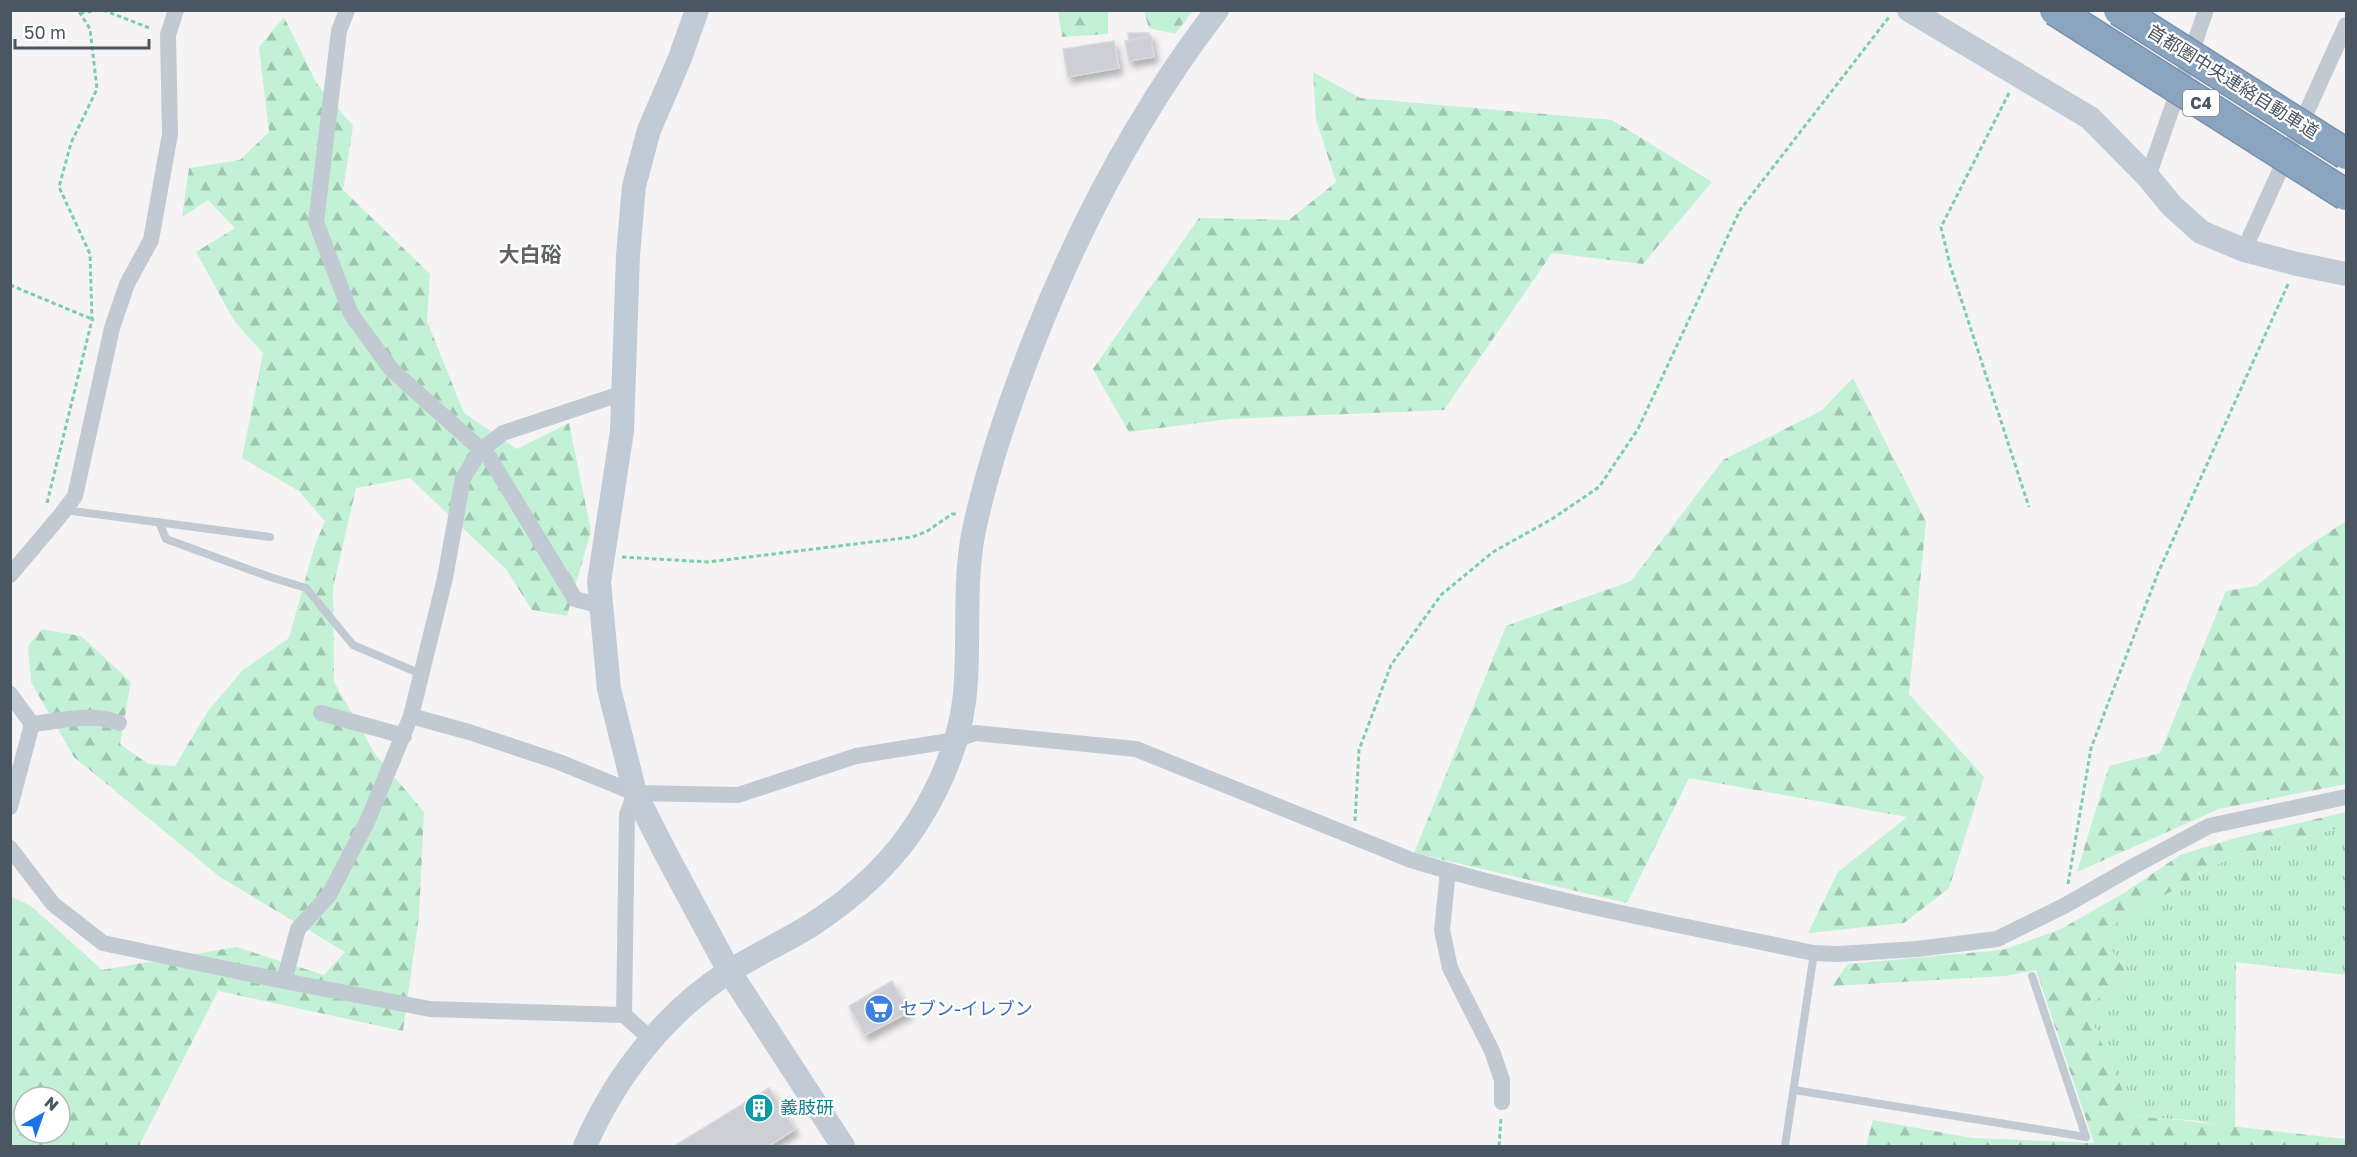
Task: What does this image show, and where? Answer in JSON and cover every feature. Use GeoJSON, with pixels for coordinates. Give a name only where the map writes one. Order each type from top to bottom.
{"type":"FeatureCollection","features":[{"type":"Feature","properties":{"kind":"highway","name":"首都圏中央連絡自動車道"},"geometry":{"type":"LineString","coordinates":[[2055,10],[2346,195]]}},
{"type":"Feature","properties":{"kind":"highway","name":"首都圏中央連絡自動車道"},"geometry":{"type":"LineString","coordinates":[[2119,10],[2346,154]]}},
{"type":"Feature","properties":{"kind":"street"},"geometry":{"type":"LineString","coordinates":[[10,575],[75,496],[112,328],[127,284],[151,240],[166,167],[170,134],[168,35],[177,10]]}},
{"type":"Feature","properties":{"kind":"street"},"geometry":{"type":"LineString","coordinates":[[347,10],[339,31],[316,222],[351,314],[391,369],[489,458],[575,599],[601,606]]}},
{"type":"Feature","properties":{"kind":"street"},"geometry":{"type":"LineString","coordinates":[[697,10],[680,58],[649,130],[634,186],[628,255],[622,431],[599,582],[609,689],[635,793],[729,971],[843,1146]]}},
{"type":"Feature","properties":{"kind":"street"},"geometry":{"type":"LineString","coordinates":[[585,1146],[616,1086],[633,1062],[689,1002],[729,971],[831,912],[864,885],[886,863],[918,822],[931,800],[956,740],[966,683],[969,566],[978,513],[1000,429],[1051,297],[1083,226],[1151,103],[1217,10]]}},
{"type":"Feature","properties":{"kind":"street"},"geometry":{"type":"LineString","coordinates":[[1909,10],[2090,118],[2148,177],[2172,206],[2201,232],[2244,250],[2346,274]]}},
{"type":"Feature","properties":{"kind":"street"},"geometry":{"type":"LineString","coordinates":[[2148,177],[2206,10]]}},
{"type":"Feature","properties":{"kind":"street"},"geometry":{"type":"LineString","coordinates":[[2244,250],[2346,25]]}},
{"type":"Feature","properties":{"kind":"street"},"geometry":{"type":"LineString","coordinates":[[284,981],[298,929],[329,895],[367,822],[404,736],[422,674],[445,578],[463,478],[481,450],[503,433],[623,393]]}},
{"type":"Feature","properties":{"kind":"street"},"geometry":{"type":"LineString","coordinates":[[10,694],[32,724]]}},
{"type":"Feature","properties":{"kind":"street"},"geometry":{"type":"LineString","coordinates":[[321,713],[404,736]]}},
{"type":"Feature","properties":{"kind":"street"},"geometry":{"type":"LineString","coordinates":[[411,716],[470,732],[635,793],[738,795],[856,756],[956,740],[975,733],[1136,749],[1412,860],[1448,871],[1668,923],[1814,953],[1838,954],[1906,949],[1997,939],[2064,906],[2209,826],[2346,797]]}},
{"type":"Feature","properties":{"kind":"street"},"geometry":{"type":"LineString","coordinates":[[32,724],[94,717],[119,723]]}},
{"type":"Feature","properties":{"kind":"street"},"geometry":{"type":"LineString","coordinates":[[10,807],[32,724]]}},
{"type":"Feature","properties":{"kind":"street"},"geometry":{"type":"LineString","coordinates":[[624,1015],[627,815],[635,793]]}},
{"type":"Feature","properties":{"kind":"street"},"geometry":{"type":"LineString","coordinates":[[10,848],[53,904],[103,943],[430,1009],[624,1015],[652,1040]]}},
{"type":"Feature","properties":{"kind":"street"},"geometry":{"type":"LineString","coordinates":[[1448,871],[1442,930],[1450,968],[1492,1051],[1502,1080],[1502,1102]]}},
{"type":"Feature","properties":{"kind":"lane"},"geometry":{"type":"LineString","coordinates":[[65,510],[270,537]]}},
{"type":"Feature","properties":{"kind":"lane"},"geometry":{"type":"LineString","coordinates":[[159,522],[166,539],[306,588],[353,645],[422,674]]}},
{"type":"Feature","properties":{"kind":"lane"},"geometry":{"type":"LineString","coordinates":[[1785,1146],[1814,953]]}},
{"type":"Feature","properties":{"kind":"lane"},"geometry":{"type":"LineString","coordinates":[[1794,1090],[2086,1137],[2032,976]]}},
{"type":"Feature","properties":{"kind":"path"},"geometry":{"type":"LineString","coordinates":[[75,10],[80,12],[102,10],[168,35]]}},
{"type":"Feature","properties":{"kind":"path"},"geometry":{"type":"LineString","coordinates":[[1354,837],[1359,750],[1391,665],[1441,595],[1493,552],[1552,519],[1599,487],[1638,429],[1740,210],[1894,10]]}},
{"type":"Feature","properties":{"kind":"path"},"geometry":{"type":"LineString","coordinates":[[45,534],[43,519],[92,320],[90,254],[59,187],[71,143],[97,88],[90,29],[80,12]]}},
{"type":"Feature","properties":{"kind":"path"},"geometry":{"type":"LineString","coordinates":[[2019,76],[1959,188],[1941,227],[1950,265],[2030,507]]}},
{"type":"Feature","properties":{"kind":"path"},"geometry":{"type":"LineString","coordinates":[[2064,906],[2091,748],[2158,573],[2297,264]]}},
{"type":"Feature","properties":{"kind":"path"},"geometry":{"type":"LineString","coordinates":[[10,285],[112,328]]}},
{"type":"Feature","properties":{"kind":"path"},"geometry":{"type":"LineString","coordinates":[[603,555],[708,562],[912,537],[926,532],[952,514],[978,513]]}},
{"type":"Feature","properties":{"kind":"path"},"geometry":{"type":"LineString","coordinates":[[1499,1146],[1502,1102]]}},
{"type":"Feature","properties":{"kind":"green space"},"geometry":{"type":"Polygon","coordinates":[[[1144,10],[1193,11],[1175,34],[1149,28],[1144,10]]]}},
{"type":"Feature","properties":{"kind":"green space"},"geometry":{"type":"Polygon","coordinates":[[[1058,11],[1108,11],[1108,34],[1062,37],[1058,11]]]}},
{"type":"Feature","properties":{"kind":"green space"},"geometry":{"type":"Polygon","coordinates":[[[284,17],[317,84],[353,126],[343,190],[430,274],[427,321],[464,413],[517,449],[569,423],[591,531],[567,616],[532,610],[506,569],[410,478],[356,488],[333,588],[334,682],[375,754],[424,812],[419,916],[403,1031],[218,991],[139,1146],[11,1146],[10,896],[31,906],[102,970],[236,947],[324,975],[345,952],[220,877],[74,757],[31,682],[28,646],[42,629],[81,636],[131,682],[120,744],[148,764],[175,766],[208,711],[243,670],[289,638],[314,548],[325,521],[299,491],[242,458],[263,353],[235,322],[196,252],[235,228],[208,200],[182,217],[189,168],[240,160],[269,132],[259,47],[284,17]]]}},
{"type":"Feature","properties":{"kind":"green space"},"geometry":{"type":"Polygon","coordinates":[[[1313,72],[1360,98],[1612,120],[1712,182],[1643,264],[1552,253],[1444,410],[1229,419],[1129,432],[1093,369],[1199,218],[1289,220],[1336,182],[1316,119],[1313,72]]]}},
{"type":"Feature","properties":{"kind":"green space"},"geometry":{"type":"Polygon","coordinates":[[[1853,378],[1926,522],[1909,694],[1984,777],[1949,888],[1904,923],[1808,933],[1838,872],[1907,817],[1689,778],[1627,903],[1414,853],[1506,626],[1631,581],[1723,460],[1821,411],[1853,378]]]}},
{"type":"Feature","properties":{"kind":"green space"},"geometry":{"type":"Polygon","coordinates":[[[2346,521],[2346,784],[2219,809],[2077,872],[2109,766],[2160,753],[2226,591],[2256,586],[2299,552],[2346,521]]]}},
{"type":"Feature","properties":{"kind":"green space"},"geometry":{"type":"Polygon","coordinates":[[[2346,812],[2346,826],[2229,858],[2099,933],[2133,981],[2085,1005],[2134,1116],[2346,1139],[2346,1146],[1866,1146],[1873,1120],[1972,1138],[2094,1143],[2036,970],[2005,976],[1832,986],[1848,964],[2002,950],[2059,930],[2124,893],[2180,855],[2235,838],[2346,812]]]}},
{"type":"Feature","properties":{"kind":"green space"},"geometry":{"type":"Polygon","coordinates":[[[2346,826],[2346,975],[2236,962],[2235,1128],[2199,1121],[2134,1116],[2085,1005],[2133,981],[2099,933],[2229,858],[2346,826]]]}},
{"type":"Feature","properties":{"kind":"building"},"geometry":{"type":"Polygon","coordinates":[[[1128,33],[1149,33],[1149,37],[1129,40],[1128,33]]]}},
{"type":"Feature","properties":{"kind":"building"},"geometry":{"type":"Polygon","coordinates":[[[1151,36],[1154,57],[1129,61],[1125,41],[1151,36]]]}},
{"type":"Feature","properties":{"kind":"building"},"geometry":{"type":"Polygon","coordinates":[[[1114,41],[1119,68],[1068,77],[1063,49],[1114,41]]]}},
{"type":"Feature","properties":{"kind":"building","name":"セブン-イレブン"},"geometry":{"type":"Polygon","coordinates":[[[892,981],[909,1012],[865,1035],[849,1006],[892,981]]]}},
{"type":"Feature","properties":{"kind":"building","name":"義肢研"},"geometry":{"type":"Polygon","coordinates":[[[769,1088],[795,1129],[769,1146],[674,1146],[769,1088]]]}},
{"type":"Feature","properties":{"kind":"place","name":"セブン-イレブン"},"geometry":{"type":"Point","coordinates":[879,1009]}},
{"type":"Feature","properties":{"kind":"place","name":"義肢研"},"geometry":{"type":"Point","coordinates":[759,1108]}},
{"type":"Feature","properties":{"kind":"district","name":"大白硲"},"geometry":{"type":"Point","coordinates":[530,255]}}]}
